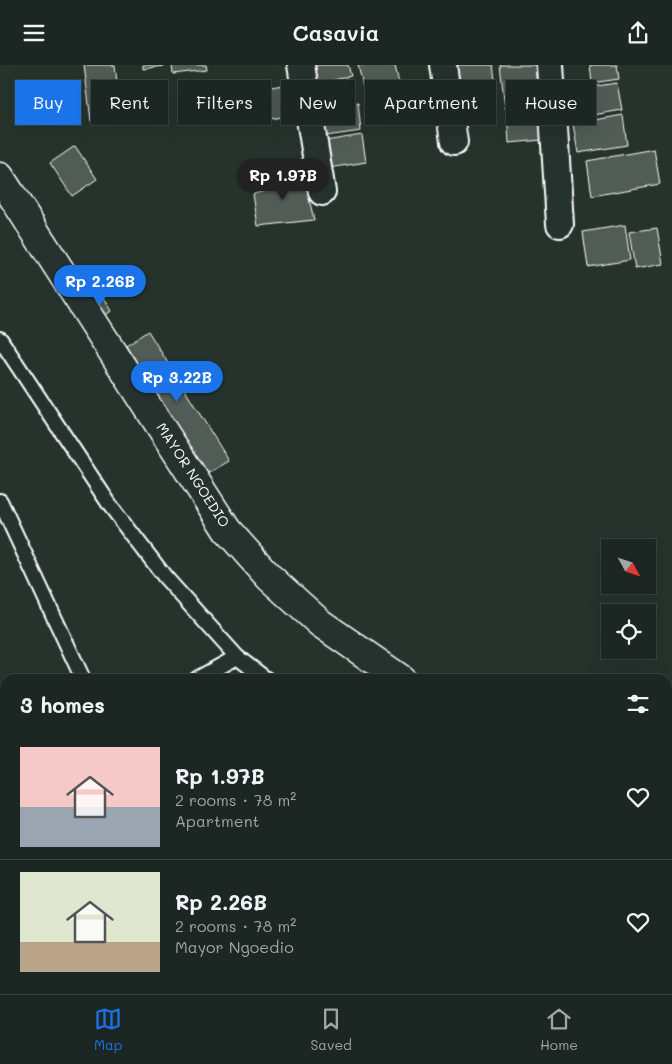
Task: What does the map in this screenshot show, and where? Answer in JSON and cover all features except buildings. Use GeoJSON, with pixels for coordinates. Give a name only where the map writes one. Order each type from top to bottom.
{"type":"FeatureCollection","features":[{"type":"Feature","properties":{"kind":"street"},"geometry":{"type":"LineString","coordinates":[[301,65],[322,192]]}},
{"type":"Feature","properties":{"kind":"street"},"geometry":{"type":"LineString","coordinates":[[443,65],[454,142]]}},
{"type":"Feature","properties":{"kind":"street"},"geometry":{"type":"LineString","coordinates":[[550,65],[560,224]]}},
{"type":"Feature","properties":{"kind":"street","name":"MAYOR NGOEDIO"},"geometry":{"type":"LineString","coordinates":[[2,182],[227,530],[269,577],[320,623],[394,674]]}},
{"type":"Feature","properties":{"kind":"lane"},"geometry":{"type":"LineString","coordinates":[[0,339],[110,505],[165,577],[237,657],[259,674]]}},
{"type":"Feature","properties":{"kind":"lane"},"geometry":{"type":"LineString","coordinates":[[0,501],[81,674]]}},
{"type":"Feature","properties":{"kind":"lane"},"geometry":{"type":"LineString","coordinates":[[206,674],[237,657]]}}]}
